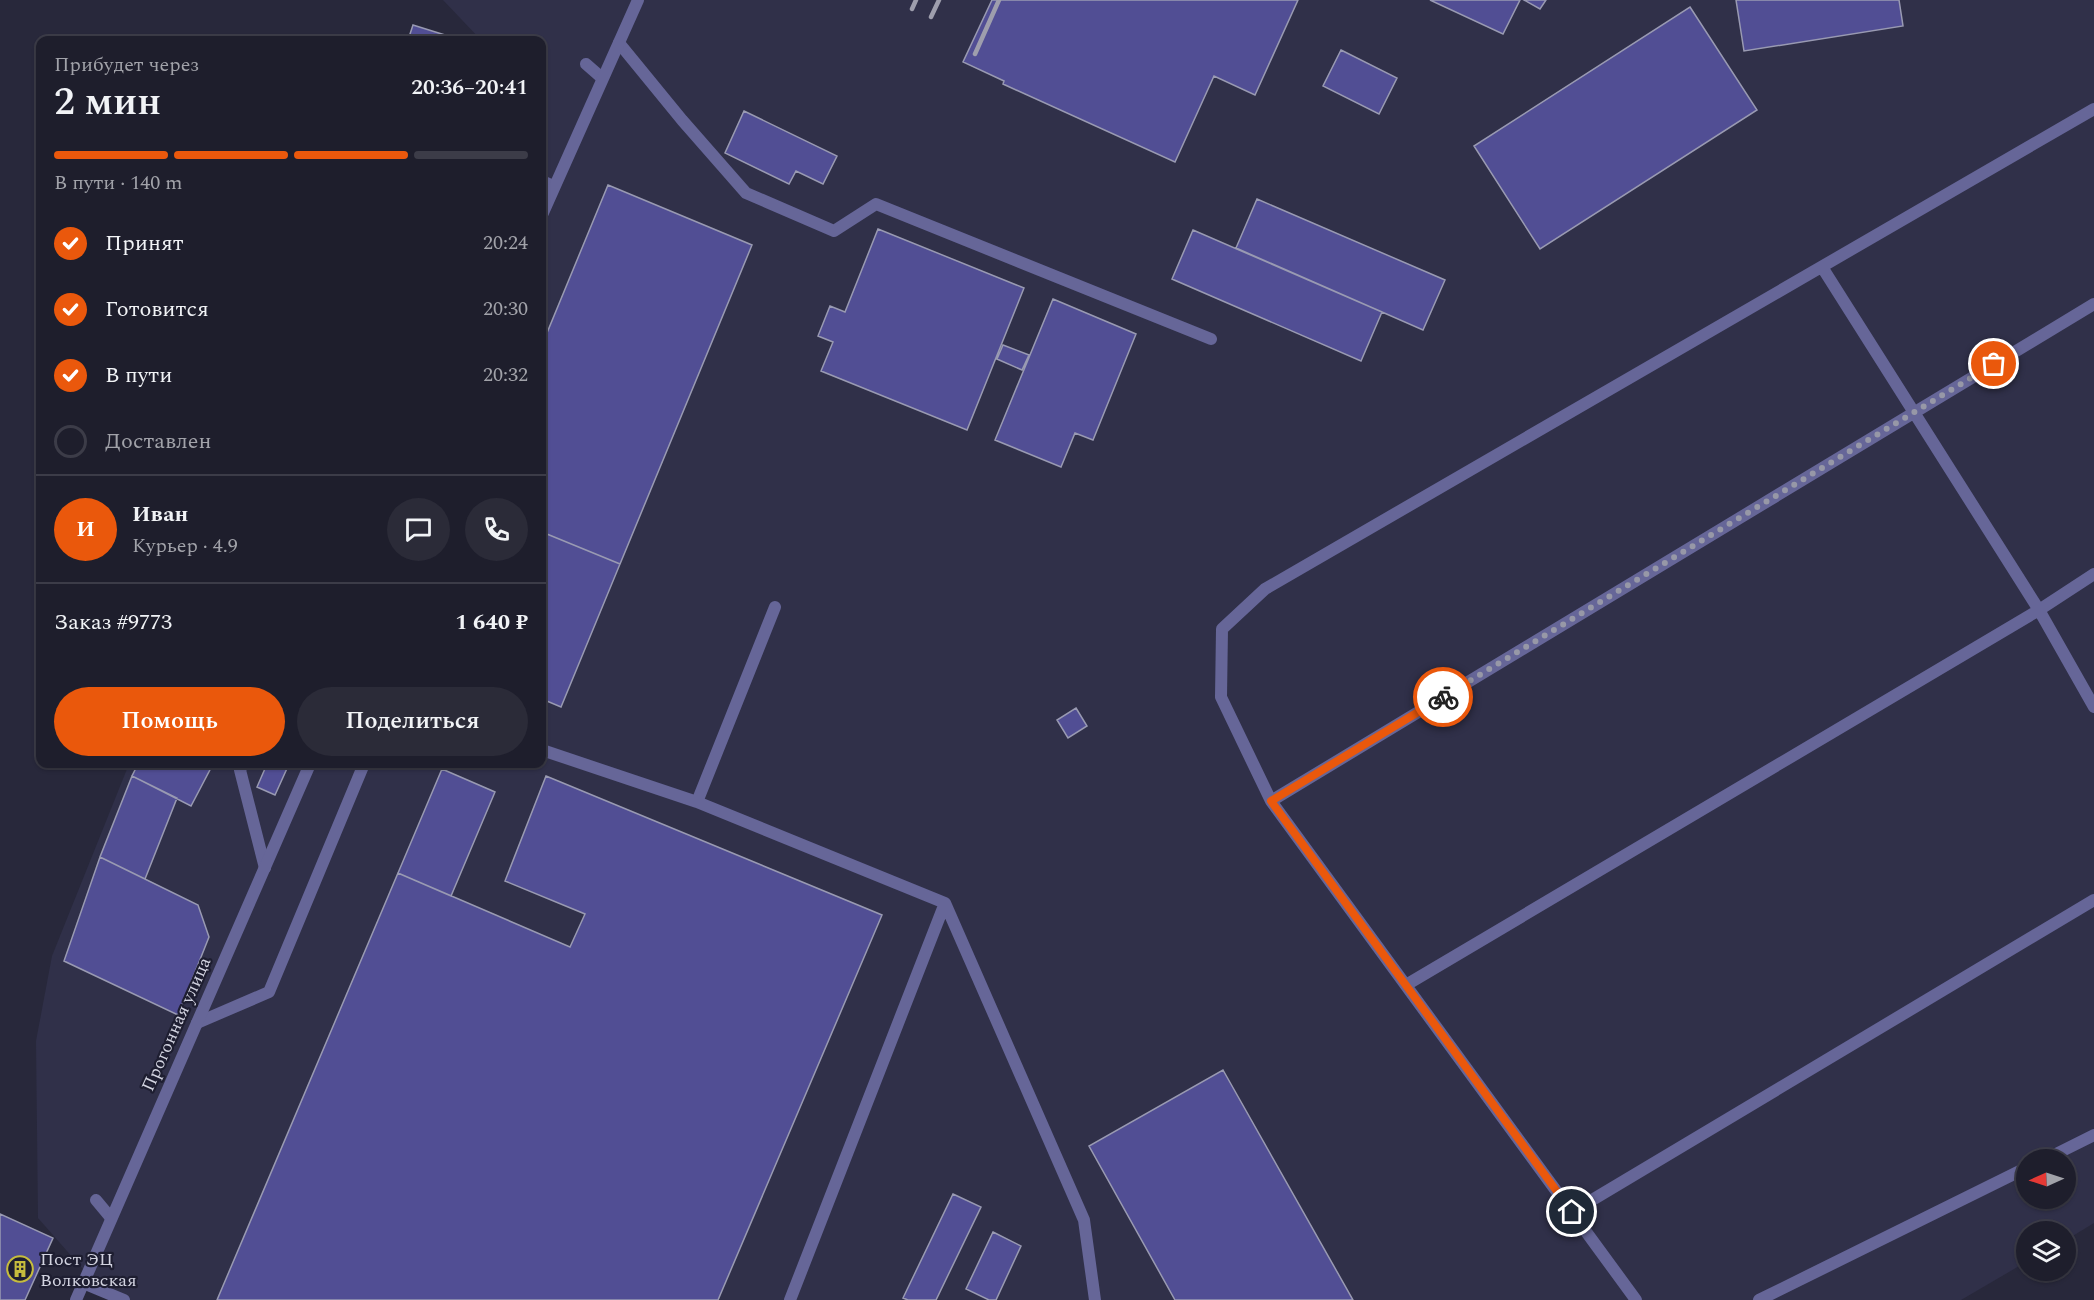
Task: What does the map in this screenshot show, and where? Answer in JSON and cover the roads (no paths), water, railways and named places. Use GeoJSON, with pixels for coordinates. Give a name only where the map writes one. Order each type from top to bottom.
{"type":"FeatureCollection","features":[{"type":"Feature","properties":{"kind":"street"},"geometry":{"type":"LineString","coordinates":[[548,184],[620,43],[638,0]]}},
{"type":"Feature","properties":{"kind":"street"},"geometry":{"type":"LineString","coordinates":[[620,43],[682,120],[746,193],[834,231],[876,204],[1211,339]]}},
{"type":"Feature","properties":{"kind":"street"},"geometry":{"type":"LineString","coordinates":[[586,64],[602,78]]}},
{"type":"Feature","properties":{"kind":"street"},"geometry":{"type":"LineString","coordinates":[[1636,1300],[1271,801],[1221,697],[1222,628],[1265,589],[2094,109]]}},
{"type":"Feature","properties":{"kind":"street"},"geometry":{"type":"LineString","coordinates":[[1822,267],[2039,610],[2094,707]]}},
{"type":"Feature","properties":{"kind":"street"},"geometry":{"type":"LineString","coordinates":[[1271,801],[2094,304]]}},
{"type":"Feature","properties":{"kind":"street"},"geometry":{"type":"LineString","coordinates":[[1406,985],[2039,610],[2094,574]]}},
{"type":"Feature","properties":{"kind":"street"},"geometry":{"type":"LineString","coordinates":[[697,802],[775,607]]}},
{"type":"Feature","properties":{"kind":"street"},"geometry":{"type":"LineString","coordinates":[[546,751],[697,802],[945,903],[1083,1220],[1095,1300]]}},
{"type":"Feature","properties":{"kind":"street"},"geometry":{"type":"LineString","coordinates":[[241,768],[265,868]]}},
{"type":"Feature","properties":{"kind":"street","name":"Прогонная улица"},"geometry":{"type":"LineString","coordinates":[[76,1300],[308,768]]}},
{"type":"Feature","properties":{"kind":"street"},"geometry":{"type":"LineString","coordinates":[[197,1023],[268,992],[362,768]]}},
{"type":"Feature","properties":{"kind":"street"},"geometry":{"type":"LineString","coordinates":[[1572,1212],[2094,900]]}},
{"type":"Feature","properties":{"kind":"street"},"geometry":{"type":"LineString","coordinates":[[790,1300],[945,903]]}},
{"type":"Feature","properties":{"kind":"street"},"geometry":{"type":"LineString","coordinates":[[2066,1149],[2094,1135]]}},
{"type":"Feature","properties":{"kind":"street"},"geometry":{"type":"LineString","coordinates":[[1759,1300],[2016,1173]]}},
{"type":"Feature","properties":{"kind":"street"},"geometry":{"type":"LineString","coordinates":[[96,1200],[111,1218]]}},
{"type":"Feature","properties":{"kind":"street"},"geometry":{"type":"LineString","coordinates":[[83,1283],[124,1300]]}},
{"type":"Feature","properties":{"kind":"railway"},"geometry":{"type":"LineString","coordinates":[[912,9],[916,0]]}},
{"type":"Feature","properties":{"kind":"railway"},"geometry":{"type":"LineString","coordinates":[[931,17],[939,0]]}},
{"type":"Feature","properties":{"kind":"railway"},"geometry":{"type":"LineString","coordinates":[[975,54],[999,0]]}},
{"type":"Feature","properties":{"kind":"place","name":"Пост ЭЦ Волковская"},"geometry":{"type":"Point","coordinates":[20,1269]}}]}
